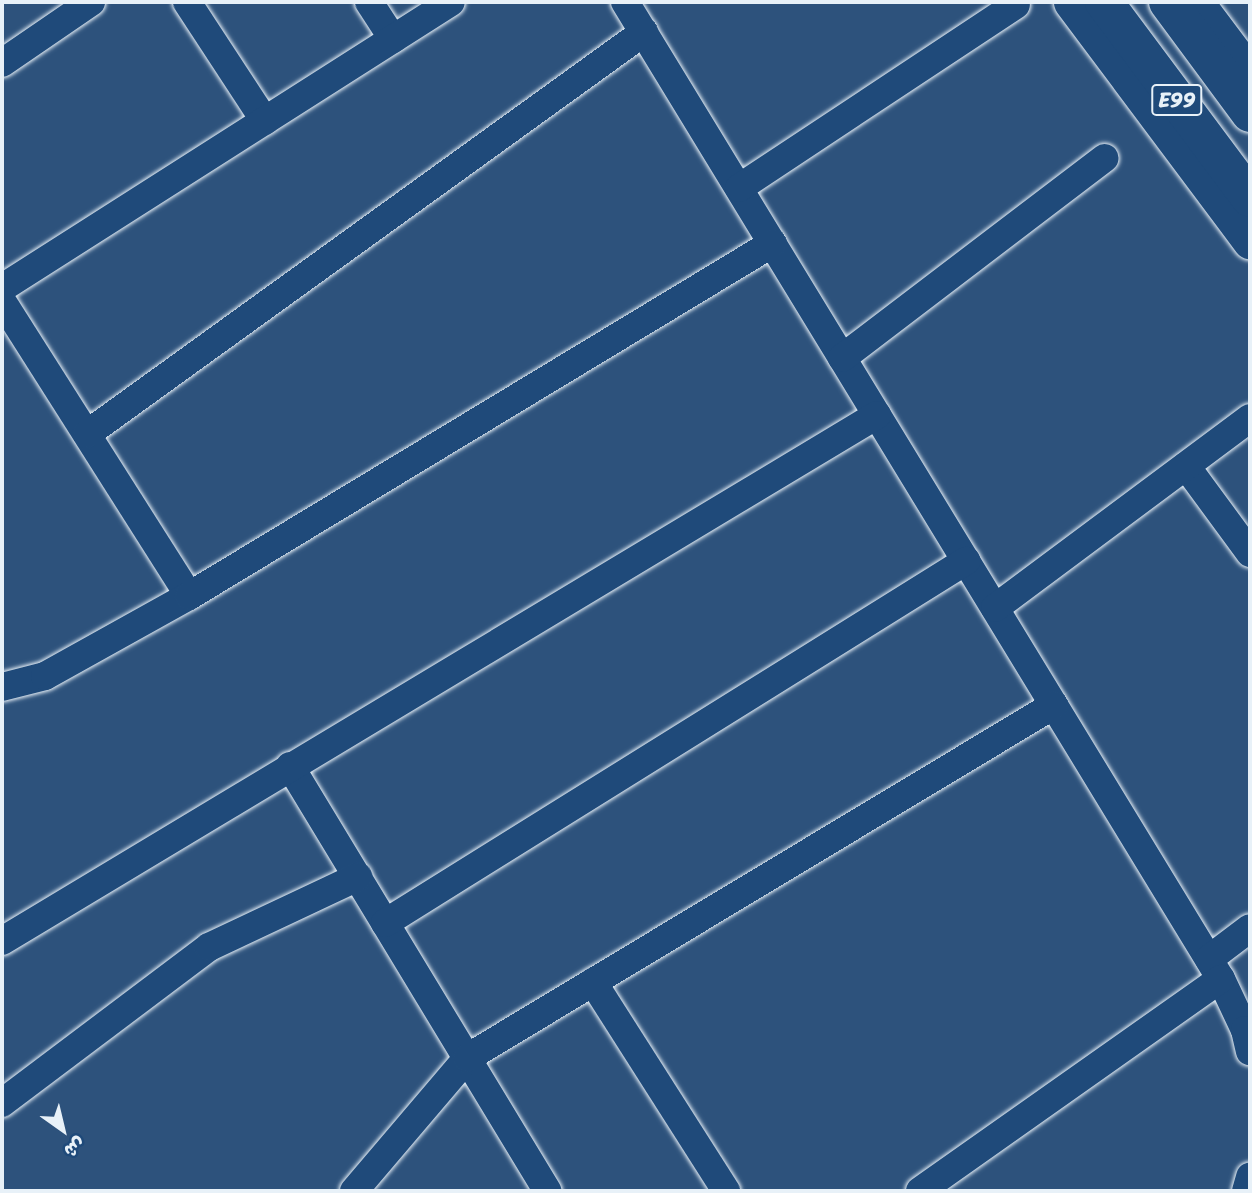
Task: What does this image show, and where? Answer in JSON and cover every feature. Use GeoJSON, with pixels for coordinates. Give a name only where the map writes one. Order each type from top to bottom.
{"type":"FeatureCollection","features":[{"type":"Feature","properties":{"kind":"highway","name":"E99"},"geometry":{"type":"LineString","coordinates":[[1104,2],[1250,198]]}},
{"type":"Feature","properties":{"kind":"highway","name":"E99"},"geometry":{"type":"LineString","coordinates":[[1168,2],[1250,113]]}},
{"type":"Feature","properties":{"kind":"street"},"geometry":{"type":"LineString","coordinates":[[2,63],[91,2]]}},
{"type":"Feature","properties":{"kind":"street"},"geometry":{"type":"LineString","coordinates":[[187,2],[265,121]]}},
{"type":"Feature","properties":{"kind":"street"},"geometry":{"type":"LineString","coordinates":[[369,2],[393,39]]}},
{"type":"Feature","properties":{"kind":"street"},"geometry":{"type":"LineString","coordinates":[[2,288],[451,2]]}},
{"type":"Feature","properties":{"kind":"street"},"geometry":{"type":"LineString","coordinates":[[625,2],[1215,969],[1245,1030],[1250,1051]]}},
{"type":"Feature","properties":{"kind":"street"},"geometry":{"type":"LineString","coordinates":[[1071,2],[1250,242]]}},
{"type":"Feature","properties":{"kind":"street"},"geometry":{"type":"LineString","coordinates":[[1196,2],[1250,74]]}},
{"type":"Feature","properties":{"kind":"street"},"geometry":{"type":"LineString","coordinates":[[739,188],[1016,5]]}},
{"type":"Feature","properties":{"kind":"street"},"geometry":{"type":"LineString","coordinates":[[87,434],[644,32]]}},
{"type":"Feature","properties":{"kind":"street"},"geometry":{"type":"LineString","coordinates":[[842,358],[1105,158]]}},
{"type":"Feature","properties":{"kind":"street"},"geometry":{"type":"LineString","coordinates":[[2,687],[45,676],[189,596],[773,243]]}},
{"type":"Feature","properties":{"kind":"street"},"geometry":{"type":"LineString","coordinates":[[2,301],[189,596]]}},
{"type":"Feature","properties":{"kind":"street"},"geometry":{"type":"LineString","coordinates":[[2,942],[290,766],[877,415]]}},
{"type":"Feature","properties":{"kind":"street"},"geometry":{"type":"LineString","coordinates":[[995,608],[1250,418]]}},
{"type":"Feature","properties":{"kind":"street"},"geometry":{"type":"LineString","coordinates":[[1186,466],[1250,553]]}},
{"type":"Feature","properties":{"kind":"street"},"geometry":{"type":"LineString","coordinates":[[385,923],[966,561]]}},
{"type":"Feature","properties":{"kind":"street"},"geometry":{"type":"LineString","coordinates":[[354,1191],[467,1058],[1054,705]]}},
{"type":"Feature","properties":{"kind":"street"},"geometry":{"type":"LineString","coordinates":[[290,766],[547,1191]]}},
{"type":"Feature","properties":{"kind":"street"},"geometry":{"type":"LineString","coordinates":[[2,1103],[209,947],[358,877]]}},
{"type":"Feature","properties":{"kind":"street"},"geometry":{"type":"LineString","coordinates":[[920,1191],[1215,969],[1250,928]]}},
{"type":"Feature","properties":{"kind":"street"},"geometry":{"type":"LineString","coordinates":[[593,982],[726,1191]]}},
{"type":"Feature","properties":{"kind":"street"},"geometry":{"type":"LineString","coordinates":[[1246,1191],[1250,1177]]}}]}
